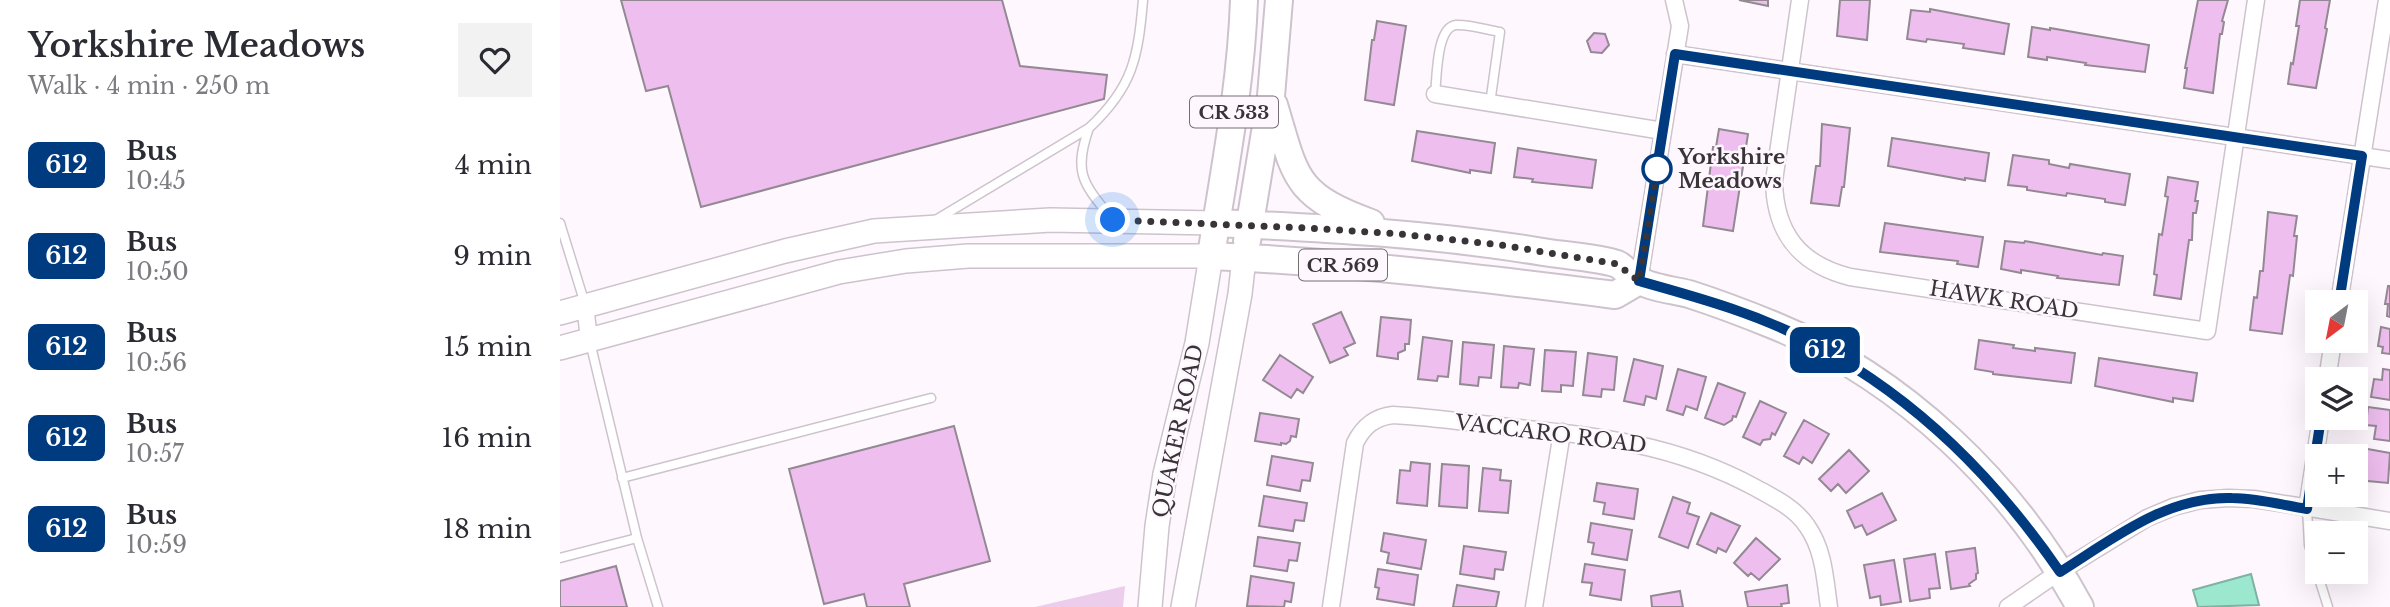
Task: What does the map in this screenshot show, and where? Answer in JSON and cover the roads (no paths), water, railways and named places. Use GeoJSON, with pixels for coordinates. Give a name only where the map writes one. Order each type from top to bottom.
{"type":"FeatureCollection","features":[{"type":"Feature","properties":{"kind":"main road","name":"CR 533"},"geometry":{"type":"LineString","coordinates":[[1211,256],[1226,175],[1238,83],[1244,0]]}},
{"type":"Feature","properties":{"kind":"main road","name":"CR 533"},"geometry":{"type":"LineString","coordinates":[[1244,257],[1271,96],[1279,0]]}},
{"type":"Feature","properties":{"kind":"main road"},"geometry":{"type":"LineString","coordinates":[[1271,96],[1290,163],[1310,193],[1342,213],[1400,234]]}},
{"type":"Feature","properties":{"kind":"main road","name":"CR 569"},"geometry":{"type":"LineString","coordinates":[[1216,223],[1400,234],[1501,245],[1617,264],[1639,281],[1689,294],[1775,326],[1817,345],[1865,373],[1956,446],[1995,486],[2032,532],[2080,607]]}},
{"type":"Feature","properties":{"kind":"main road","name":"CR 569"},"geometry":{"type":"LineString","coordinates":[[1211,256],[1442,273],[1615,295],[1639,281]]}},
{"type":"Feature","properties":{"kind":"street"},"geometry":{"type":"LineString","coordinates":[[1639,281],[1680,26],[1674,0]]}},
{"type":"Feature","properties":{"kind":"street"},"geometry":{"type":"LineString","coordinates":[[1790,71],[1800,0]]}},
{"type":"Feature","properties":{"kind":"street"},"geometry":{"type":"LineString","coordinates":[[2236,137],[2256,0]]}},
{"type":"Feature","properties":{"kind":"street"},"geometry":{"type":"LineString","coordinates":[[2341,290],[2386,0]]}},
{"type":"Feature","properties":{"kind":"street"},"geometry":{"type":"LineString","coordinates":[[1675,54],[2390,160]]}},
{"type":"Feature","properties":{"kind":"street","name":"HAWK ROAD"},"geometry":{"type":"LineString","coordinates":[[1790,71],[1774,181],[1774,200],[1788,236],[1800,252],[1814,263],[1850,277],[2207,331],[2236,137]]}},
{"type":"Feature","properties":{"kind":"street"},"geometry":{"type":"LineString","coordinates":[[1435,94],[1663,131]]}},
{"type":"Feature","properties":{"kind":"street"},"geometry":{"type":"LineString","coordinates":[[560,313],[834,238],[874,231],[1050,220],[1216,223]]}},
{"type":"Feature","properties":{"kind":"street"},"geometry":{"type":"LineString","coordinates":[[560,348],[839,272],[906,261],[968,256],[1211,256]]}},
{"type":"Feature","properties":{"kind":"street","name":"QUAKER ROAD"},"geometry":{"type":"LineString","coordinates":[[1150,607],[1157,526],[1166,474],[1197,343],[1211,256]]}},
{"type":"Feature","properties":{"kind":"street","name":"QUAKER ROAD"},"geometry":{"type":"LineString","coordinates":[[1183,607],[1240,294],[1244,257]]}},
{"type":"Feature","properties":{"kind":"street"},"geometry":{"type":"LineString","coordinates":[[585,306],[589,340]]}},
{"type":"Feature","properties":{"kind":"street","name":"VACCARO ROAD"},"geometry":{"type":"LineString","coordinates":[[1331,607],[1355,443],[1363,420],[1398,415],[1615,438],[1702,462],[1775,498],[1800,517],[1816,541],[1822,560],[1829,607]]}},
{"type":"Feature","properties":{"kind":"street"},"geometry":{"type":"LineString","coordinates":[[2307,509],[2319,430]]}},
{"type":"Feature","properties":{"kind":"street"},"geometry":{"type":"LineString","coordinates":[[1535,607],[1562,432]]}},
{"type":"Feature","properties":{"kind":"street"},"geometry":{"type":"LineString","coordinates":[[2008,607],[2147,518],[2191,502],[2228,498],[2253,499],[2390,521]]}},
{"type":"Feature","properties":{"kind":"lane"},"geometry":{"type":"LineString","coordinates":[[926,226],[1089,128],[1110,108],[1125,87],[1134,62],[1140,37],[1143,0]]}},
{"type":"Feature","properties":{"kind":"lane"},"geometry":{"type":"LineString","coordinates":[[1435,94],[1441,39],[1447,30],[1457,25],[1500,32],[1490,104]]}},
{"type":"Feature","properties":{"kind":"lane"},"geometry":{"type":"LineString","coordinates":[[1089,128],[1081,151],[1081,172],[1091,193],[1113,220]]}},
{"type":"Feature","properties":{"kind":"lane"},"geometry":{"type":"LineString","coordinates":[[560,223],[585,306]]}},
{"type":"Feature","properties":{"kind":"lane"},"geometry":{"type":"LineString","coordinates":[[589,340],[637,538],[658,607]]}},
{"type":"Feature","properties":{"kind":"lane"},"geometry":{"type":"LineString","coordinates":[[622,478],[932,398]]}},
{"type":"Feature","properties":{"kind":"lane"},"geometry":{"type":"LineString","coordinates":[[2307,509],[2308,521]]}},
{"type":"Feature","properties":{"kind":"lane"},"geometry":{"type":"LineString","coordinates":[[560,558],[637,538]]}},
{"type":"Feature","properties":{"kind":"lane"},"geometry":{"type":"LineString","coordinates":[[2321,584],[2328,607]]}},
{"type":"Feature","properties":{"kind":"place","name":"Yorkshire Meadows"},"geometry":{"type":"Point","coordinates":[1657,169]}}]}
